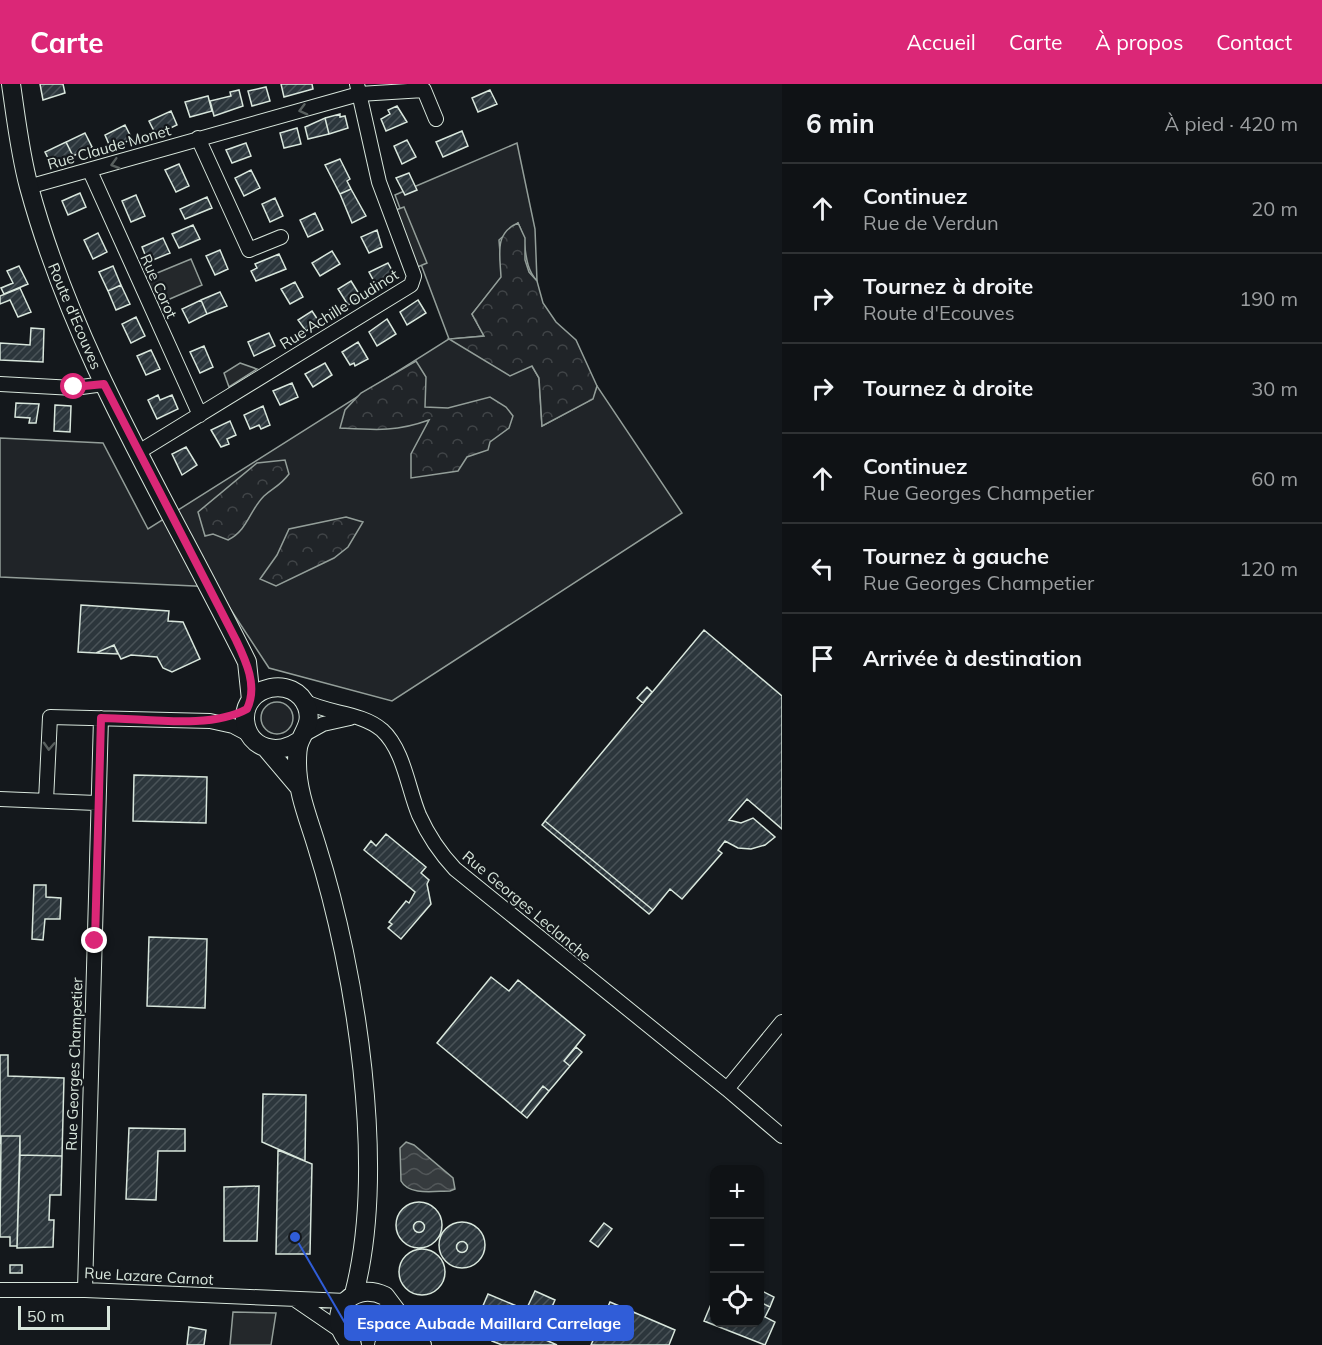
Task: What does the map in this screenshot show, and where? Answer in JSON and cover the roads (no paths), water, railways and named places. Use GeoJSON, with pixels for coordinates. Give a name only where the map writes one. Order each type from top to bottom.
{"type":"FeatureCollection","features":[{"type":"Feature","properties":{"kind":"main road","name":"Route d'Ecouves"},"geometry":{"type":"LineString","coordinates":[[11,84],[28,187],[53,264],[104,384],[137,453],[246,663]]}},
{"type":"Feature","properties":{"kind":"main road"},"geometry":{"type":"LineString","coordinates":[[246,663],[259,677],[273,687],[291,690],[304,701],[309,717],[297,763],[299,786],[327,877],[349,984],[361,1061],[368,1187],[363,1250],[350,1298],[339,1316],[347,1338]]}},
{"type":"Feature","properties":{"kind":"main road"},"geometry":{"type":"LineString","coordinates":[[246,663],[249,705]]}},
{"type":"Feature","properties":{"kind":"main road"},"geometry":{"type":"LineString","coordinates":[[273,687],[257,694],[249,705],[245,718],[250,735],[266,748],[299,786]]}},
{"type":"Feature","properties":{"kind":"main road"},"geometry":{"type":"LineString","coordinates":[[266,748],[284,749],[302,737]]}},
{"type":"Feature","properties":{"kind":"main road"},"geometry":{"type":"LineString","coordinates":[[363,1250],[376,1292]]}},
{"type":"Feature","properties":{"kind":"main road"},"geometry":{"type":"LineString","coordinates":[[350,1298],[365,1291],[376,1292],[393,1303],[397,1312],[395,1334],[386,1344]]}},
{"type":"Feature","properties":{"kind":"street","name":"Rue Claude Monet"},"geometry":{"type":"LineString","coordinates":[[28,187],[90,171],[358,89],[423,90],[436,119]]}},
{"type":"Feature","properties":{"kind":"street","name":"Rue Achille Oudinot"},"geometry":{"type":"LineString","coordinates":[[137,453],[411,285],[414,276],[379,182],[358,89]]}},
{"type":"Feature","properties":{"kind":"street"},"geometry":{"type":"LineString","coordinates":[[198,138],[249,250],[281,237]]}},
{"type":"Feature","properties":{"kind":"street","name":"Rue Corot"},"geometry":{"type":"LineString","coordinates":[[90,171],[200,415]]}},
{"type":"Feature","properties":{"kind":"street"},"geometry":{"type":"LineString","coordinates":[[0,384],[74,387],[104,384]]}},
{"type":"Feature","properties":{"kind":"street","name":"Rue Georges Leclanche"},"geometry":{"type":"LineString","coordinates":[[304,701],[376,726],[389,739],[399,757],[420,818],[437,848],[455,869],[782,1136]]}},
{"type":"Feature","properties":{"kind":"street"},"geometry":{"type":"LineString","coordinates":[[210,721],[237,714],[249,705]]}},
{"type":"Feature","properties":{"kind":"street"},"geometry":{"type":"LineString","coordinates":[[46,801],[50,717],[210,721],[233,726],[250,735]]}},
{"type":"Feature","properties":{"kind":"street"},"geometry":{"type":"LineString","coordinates":[[302,737],[323,724],[352,717]]}},
{"type":"Feature","properties":{"kind":"street","name":"Rue Georges Champetier"},"geometry":{"type":"LineString","coordinates":[[85,1290],[96,803],[101,718]]}},
{"type":"Feature","properties":{"kind":"street"},"geometry":{"type":"LineString","coordinates":[[0,799],[96,803]]}},
{"type":"Feature","properties":{"kind":"street"},"geometry":{"type":"LineString","coordinates":[[727,1089],[782,1022]]}},
{"type":"Feature","properties":{"kind":"street","name":"Rue Lazare Carnot"},"geometry":{"type":"LineString","coordinates":[[0,1290],[85,1290],[296,1300],[350,1298]]}},
{"type":"Feature","properties":{"kind":"street"},"geometry":{"type":"LineString","coordinates":[[296,1300],[347,1338]]}},
{"type":"Feature","properties":{"kind":"street"},"geometry":{"type":"LineString","coordinates":[[397,1312],[411,1333],[424,1345]]}},
{"type":"Feature","properties":{"kind":"street"},"geometry":{"type":"LineString","coordinates":[[386,1344],[415,1345]]}},
{"type":"Feature","properties":{"kind":"water"},"geometry":{"type":"Polygon","coordinates":[[[406,1142],[414,1145],[453,1178],[455,1189],[423,1192],[405,1186],[401,1181],[400,1148],[406,1142]]]}},
{"type":"Feature","properties":{"kind":"place","name":"Espace Aubade Maillard Carrelage"},"geometry":{"type":"Point","coordinates":[295,1237]}}]}
